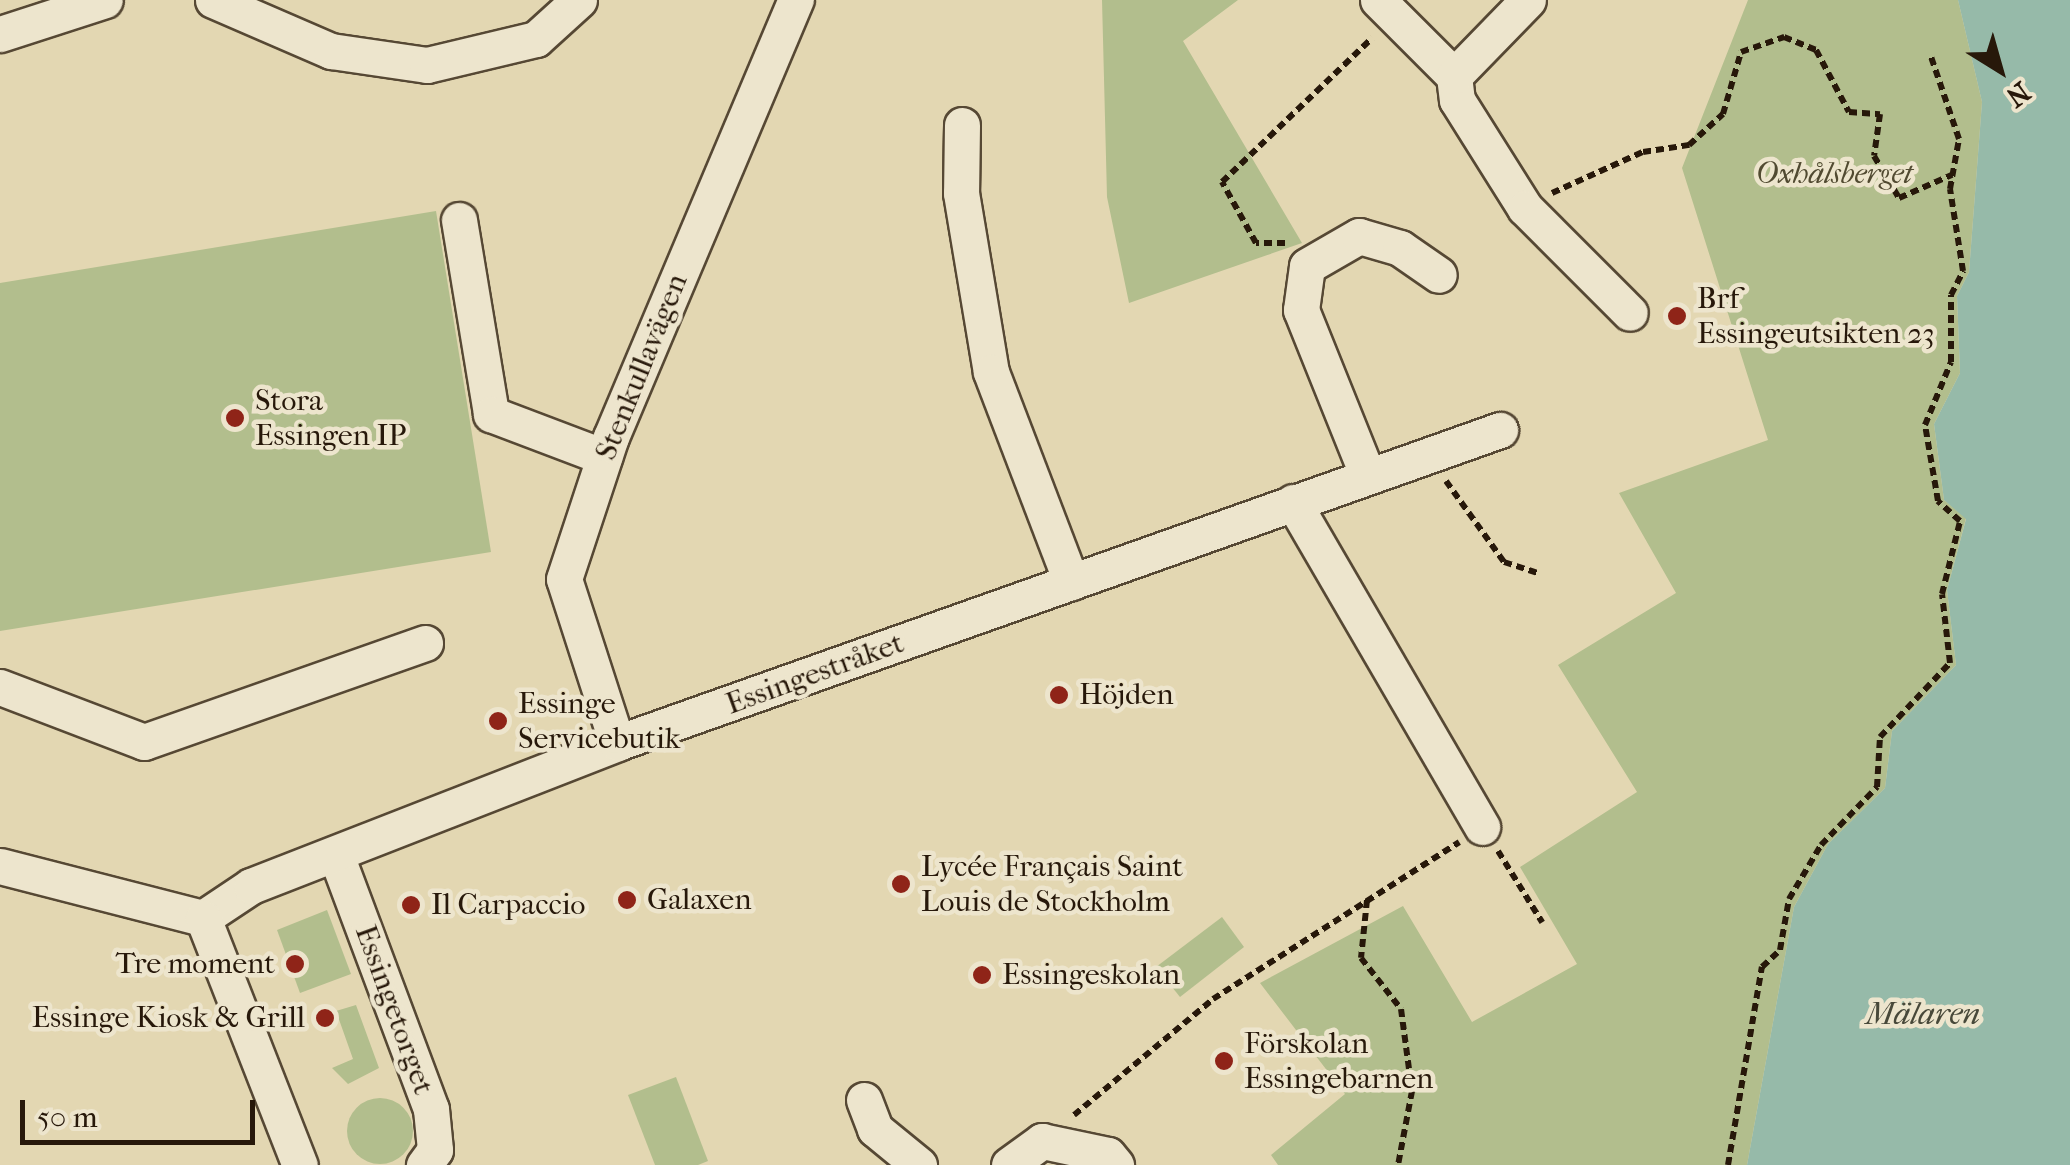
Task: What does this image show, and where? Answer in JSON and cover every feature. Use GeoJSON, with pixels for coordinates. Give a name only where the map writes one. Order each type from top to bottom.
{"type":"FeatureCollection","features":[{"type":"Feature","properties":{"kind":"street"},"geometry":{"type":"LineString","coordinates":[[0,34],[105,0]]}},
{"type":"Feature","properties":{"kind":"street"},"geometry":{"type":"LineString","coordinates":[[213,0],[330,51],[427,64],[536,40],[579,0]]}},
{"type":"Feature","properties":{"kind":"street","name":"Stenkullavägen"},"geometry":{"type":"LineString","coordinates":[[618,743],[564,579],[604,457],[796,0]]}},
{"type":"Feature","properties":{"kind":"street"},"geometry":{"type":"LineString","coordinates":[[1454,76],[1528,0]]}},
{"type":"Feature","properties":{"kind":"street"},"geometry":{"type":"LineString","coordinates":[[1386,8],[1454,76],[1457,100],[1543,228],[1630,314]]}},
{"type":"Feature","properties":{"kind":"street"},"geometry":{"type":"LineString","coordinates":[[962,125],[962,193],[992,372],[1072,582]]}},
{"type":"Feature","properties":{"kind":"street"},"geometry":{"type":"LineString","coordinates":[[459,220],[491,414],[604,457]]}},
{"type":"Feature","properties":{"kind":"street"},"geometry":{"type":"LineString","coordinates":[[1367,474],[1301,310],[1308,266],[1359,236],[1400,248],[1439,275]]}},
{"type":"Feature","properties":{"kind":"street","name":"Essingestråket"},"geometry":{"type":"LineString","coordinates":[[203,918],[250,886],[336,856],[618,743],[1072,582],[1269,520],[1293,502],[1500,430]]}},
{"type":"Feature","properties":{"kind":"street"},"geometry":{"type":"LineString","coordinates":[[1293,502],[1482,827]]}},
{"type":"Feature","properties":{"kind":"street"},"geometry":{"type":"LineString","coordinates":[[0,686],[144,742],[425,643]]}},
{"type":"Feature","properties":{"kind":"street","name":"Essingetorget"},"geometry":{"type":"LineString","coordinates":[[336,856],[430,1108],[436,1150],[424,1165]]}},
{"type":"Feature","properties":{"kind":"street"},"geometry":{"type":"LineString","coordinates":[[0,866],[203,918],[300,1165]]}},
{"type":"Feature","properties":{"kind":"street"},"geometry":{"type":"LineString","coordinates":[[864,1100],[875,1129],[919,1165]]}},
{"type":"Feature","properties":{"kind":"street"},"geometry":{"type":"LineString","coordinates":[[1009,1165],[1042,1141],[1108,1155],[1116,1165]]}},
{"type":"Feature","properties":{"kind":"path"},"geometry":{"type":"LineString","coordinates":[[1308,266],[1302,244],[1256,243],[1222,182],[1386,8]]}},
{"type":"Feature","properties":{"kind":"path"},"geometry":{"type":"LineString","coordinates":[[1581,180],[1643,152],[1689,145],[1723,114],[1740,52],[1784,37],[1816,50],[1849,112],[1880,114],[1874,156],[1899,198],[1952,175]]}},
{"type":"Feature","properties":{"kind":"path"},"geometry":{"type":"LineString","coordinates":[[1728,1165],[1762,967],[1780,950],[1789,899],[1822,846],[1877,788],[1880,737],[1950,663],[1942,594],[1960,522],[1938,501],[1925,426],[1951,362],[1959,236],[1952,175],[1958,128],[1930,54]]}},
{"type":"Feature","properties":{"kind":"path"},"geometry":{"type":"LineString","coordinates":[[1430,453],[1504,562],[1536,573]]}},
{"type":"Feature","properties":{"kind":"path"},"geometry":{"type":"LineString","coordinates":[[1042,1141],[1213,999],[1482,827],[1542,922]]}},
{"type":"Feature","properties":{"kind":"path"},"geometry":{"type":"LineString","coordinates":[[1367,899],[1361,958],[1400,1010],[1412,1092],[1398,1165]]}},
{"type":"Feature","properties":{"kind":"green space"},"geometry":{"type":"Polygon","coordinates":[[[1102,0],[1238,0],[1183,41],[1302,243],[1129,303],[1107,197],[1102,0]]]}},
{"type":"Feature","properties":{"kind":"green space","name":"Oxhålsberget"},"geometry":{"type":"Polygon","coordinates":[[[1748,0],[1958,0],[1982,102],[1969,272],[1957,296],[1960,373],[1934,424],[1944,500],[1966,518],[1947,590],[1956,665],[1892,731],[1885,788],[1828,844],[1794,907],[1747,1165],[1278,1165],[1271,1155],[1345,1094],[1260,983],[1403,906],[1472,1022],[1577,964],[1520,867],[1637,792],[1558,665],[1676,593],[1619,493],[1768,440],[1682,168],[1748,0]]]}},
{"type":"Feature","properties":{"kind":"green space","name":"Stora Essingen IP"},"geometry":{"type":"Polygon","coordinates":[[[436,211],[491,552],[0,631],[0,283],[436,211]]]}},
{"type":"Feature","properties":{"kind":"green space"},"geometry":{"type":"Polygon","coordinates":[[[327,910],[351,974],[300,993],[277,930],[327,910]]]}},
{"type":"Feature","properties":{"kind":"green space"},"geometry":{"type":"Polygon","coordinates":[[[1222,917],[1244,947],[1180,997],[1156,967],[1222,917]]]}},
{"type":"Feature","properties":{"kind":"green space"},"geometry":{"type":"Polygon","coordinates":[[[356,1005],[379,1068],[348,1084],[332,1068],[353,1059],[336,1011],[356,1005]]]}},
{"type":"Feature","properties":{"kind":"green space"},"geometry":{"type":"Polygon","coordinates":[[[676,1077],[708,1161],[698,1165],[655,1165],[628,1095],[676,1077]]]}},
{"type":"Feature","properties":{"kind":"green space"},"geometry":{"type":"Polygon","coordinates":[[[380,1098],[403,1108],[413,1131],[403,1154],[380,1164],[357,1154],[347,1131],[357,1108],[380,1098]]]}},
{"type":"Feature","properties":{"kind":"water","name":"Mälaren"},"geometry":{"type":"Polygon","coordinates":[[[1958,0],[2070,0],[2070,1165],[1747,1165],[1794,907],[1828,844],[1885,788],[1892,731],[1956,665],[1947,590],[1966,519],[1944,500],[1934,424],[1960,373],[1957,296],[1969,272],[1982,102],[1958,0]]]}},
{"type":"Feature","properties":{"kind":"place","name":"Brf Essingeutsikten 23"},"geometry":{"type":"Point","coordinates":[1677,316]}},
{"type":"Feature","properties":{"kind":"place","name":"Stora Essingen IP"},"geometry":{"type":"Point","coordinates":[235,418]}},
{"type":"Feature","properties":{"kind":"place","name":"Höjden"},"geometry":{"type":"Point","coordinates":[1059,695]}},
{"type":"Feature","properties":{"kind":"place","name":"Essinge Servicebutik"},"geometry":{"type":"Point","coordinates":[498,721]}},
{"type":"Feature","properties":{"kind":"place","name":"Lycée Français Saint Louis de Stockholm"},"geometry":{"type":"Point","coordinates":[901,884]}},
{"type":"Feature","properties":{"kind":"place","name":"Galaxen"},"geometry":{"type":"Point","coordinates":[627,900]}},
{"type":"Feature","properties":{"kind":"place","name":"Il Carpaccio"},"geometry":{"type":"Point","coordinates":[411,905]}},
{"type":"Feature","properties":{"kind":"place","name":"Tre moment"},"geometry":{"type":"Point","coordinates":[295,964]}},
{"type":"Feature","properties":{"kind":"place","name":"Essingeskolan"},"geometry":{"type":"Point","coordinates":[982,975]}},
{"type":"Feature","properties":{"kind":"place","name":"Essinge Kiosk & Grill"},"geometry":{"type":"Point","coordinates":[325,1018]}},
{"type":"Feature","properties":{"kind":"place","name":"Förskolan Essingebarnen"},"geometry":{"type":"Point","coordinates":[1224,1061]}}]}
